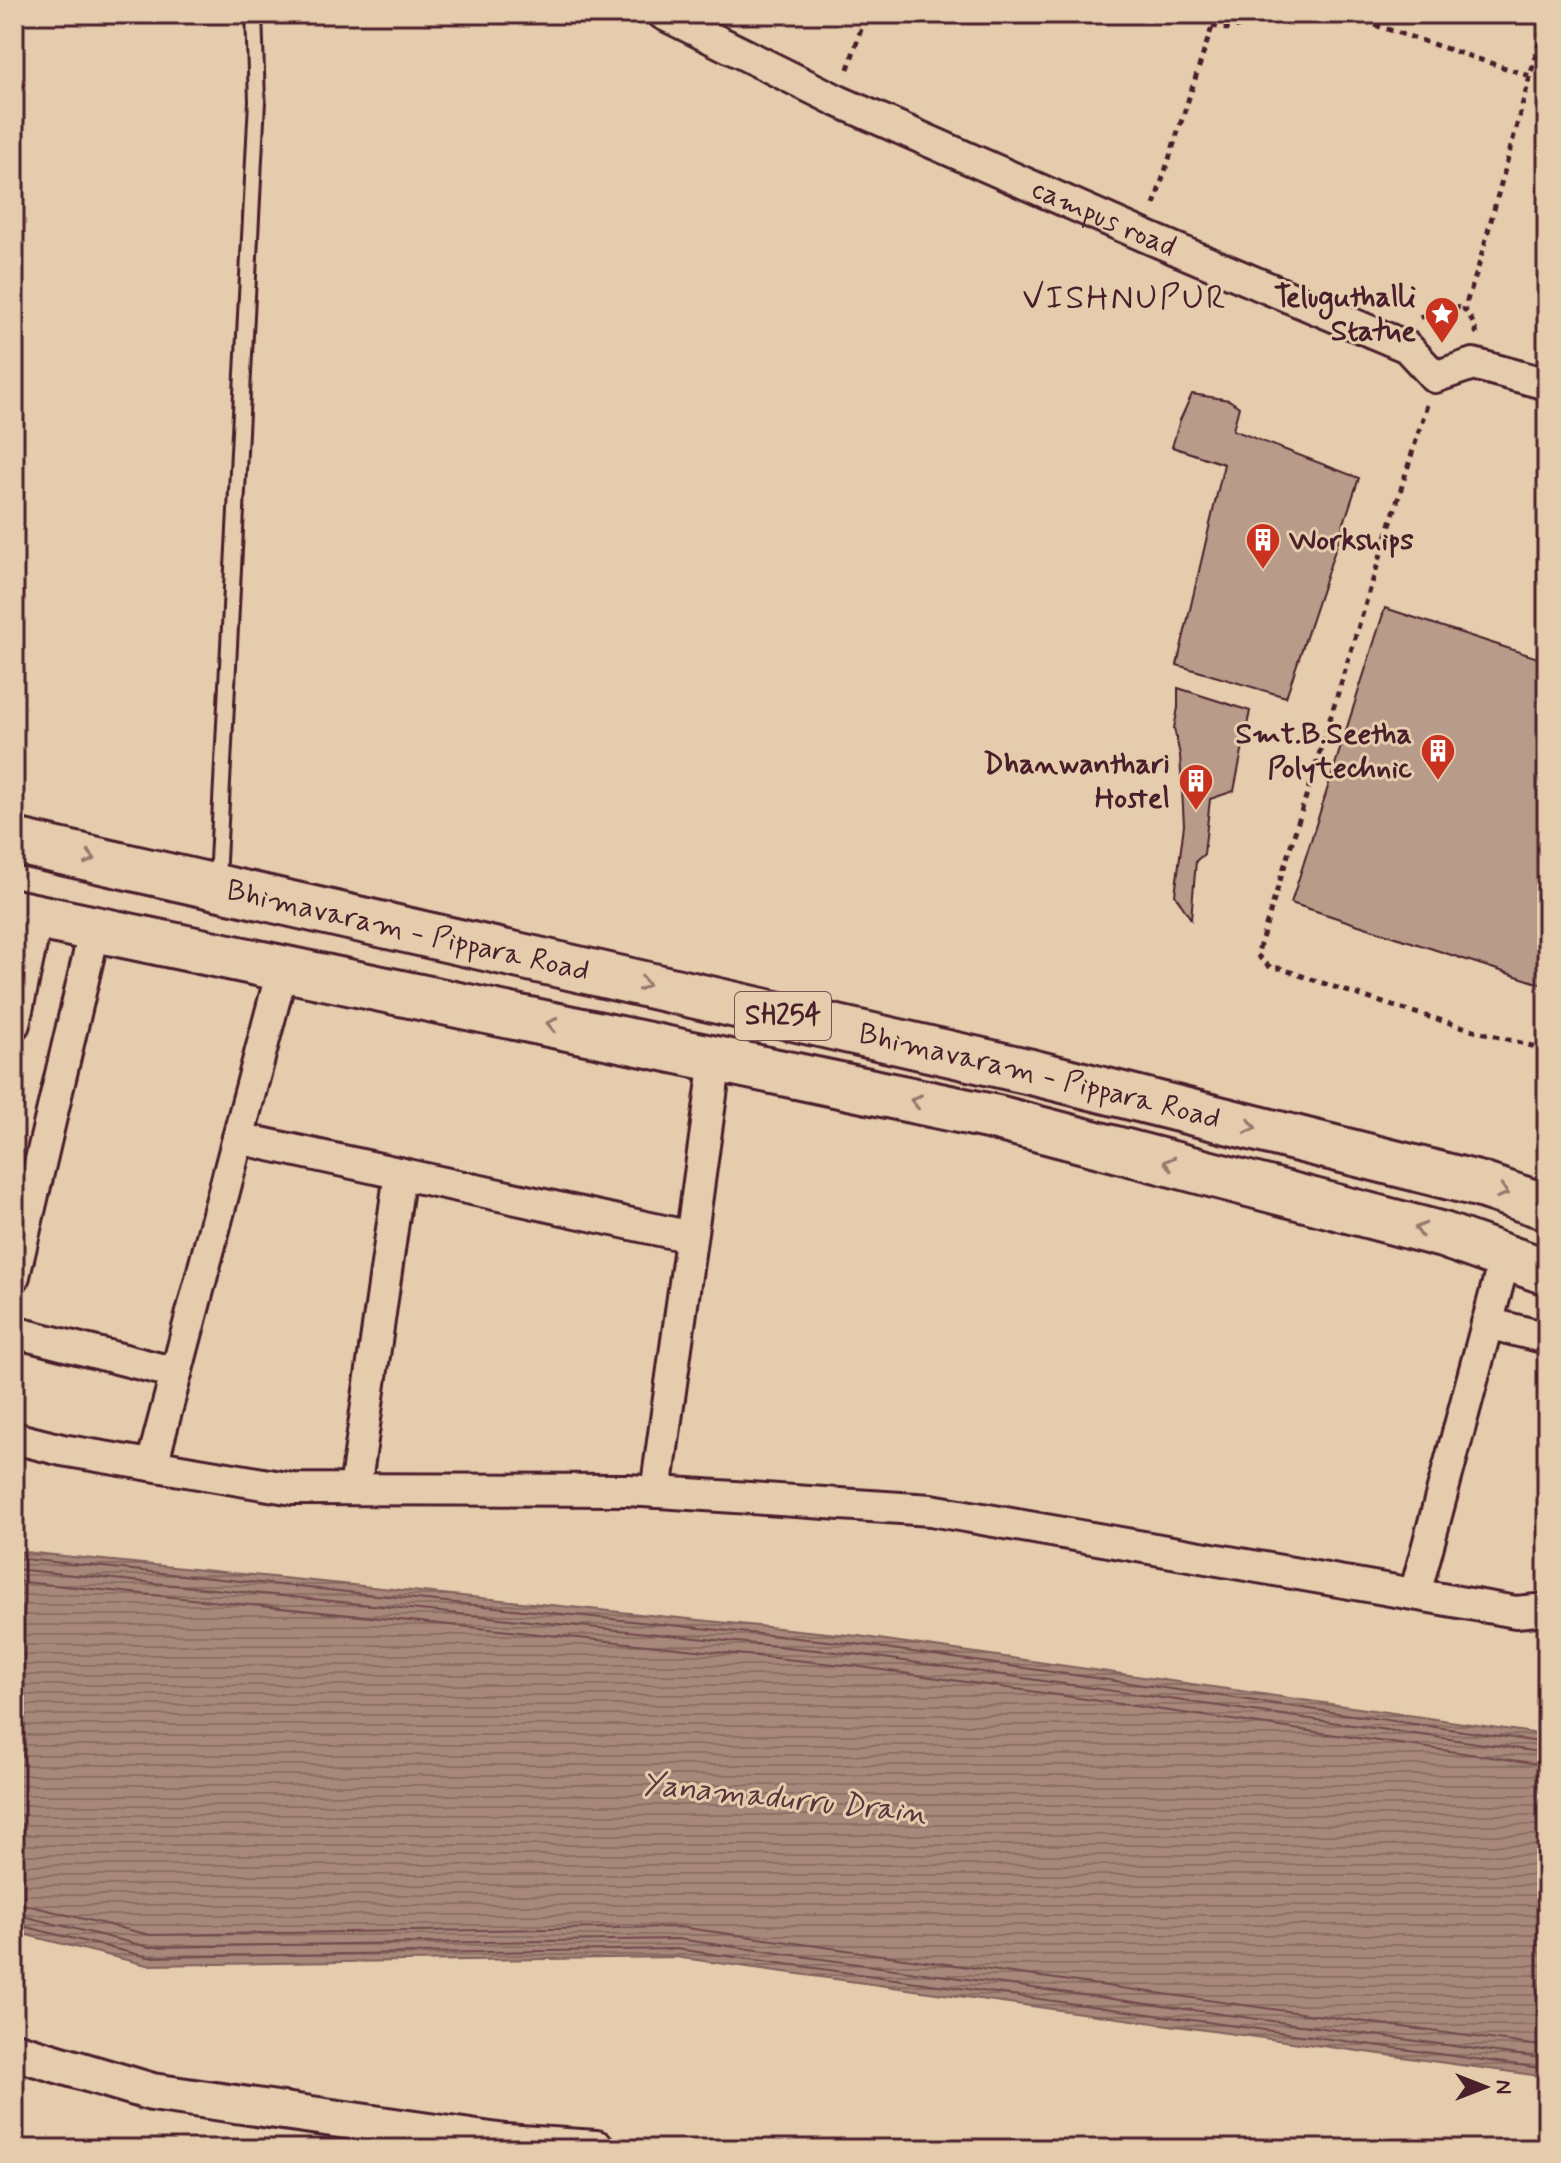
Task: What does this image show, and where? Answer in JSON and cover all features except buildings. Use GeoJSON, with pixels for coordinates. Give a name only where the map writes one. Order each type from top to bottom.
{"type":"FeatureCollection","features":[{"type":"Feature","properties":{"kind":"main road","name":"Bhimavaram - Pippara Road"},"geometry":{"type":"LineString","coordinates":[[14,841],[1031,1072],[1478,1184],[1547,1207]]}},
{"type":"Feature","properties":{"kind":"main road","name":"Bhimavaram - Pippara Road"},"geometry":{"type":"LineString","coordinates":[[26,914],[997,1118],[1443,1235],[1547,1272]]}},
{"type":"Feature","properties":{"kind":"street","name":"campus road"},"geometry":{"type":"LineString","coordinates":[[663,14],[838,101],[1407,347],[1435,377]]}},
{"type":"Feature","properties":{"kind":"street"},"geometry":{"type":"LineString","coordinates":[[1435,377],[1473,364],[1547,384]]}},
{"type":"Feature","properties":{"kind":"street"},"geometry":{"type":"LineString","coordinates":[[14,1024],[26,914]]}},
{"type":"Feature","properties":{"kind":"street"},"geometry":{"type":"LineString","coordinates":[[14,1276],[95,928]]}},
{"type":"Feature","properties":{"kind":"street"},"geometry":{"type":"LineString","coordinates":[[152,1465],[283,967]]}},
{"type":"Feature","properties":{"kind":"street"},"geometry":{"type":"LineString","coordinates":[[656,1492],[716,1059]]}},
{"type":"Feature","properties":{"kind":"street"},"geometry":{"type":"LineString","coordinates":[[238,1138],[691,1237]]}},
{"type":"Feature","properties":{"kind":"street"},"geometry":{"type":"LineString","coordinates":[[355,1489],[400,1173]]}},
{"type":"Feature","properties":{"kind":"street"},"geometry":{"type":"LineString","coordinates":[[1415,1594],[1505,1257]]}},
{"type":"Feature","properties":{"kind":"street"},"geometry":{"type":"LineString","coordinates":[[1487,1323],[1547,1338]]}},
{"type":"Feature","properties":{"kind":"street"},"geometry":{"type":"LineString","coordinates":[[14,1332],[176,1373]]}},
{"type":"Feature","properties":{"kind":"street"},"geometry":{"type":"LineString","coordinates":[[14,1438],[62,1450],[293,1489],[628,1490],[931,1510],[1516,1612],[1547,1609]]}},
{"type":"Feature","properties":{"kind":"street"},"geometry":{"type":"LineString","coordinates":[[14,2051],[152,2092],[505,2143],[596,2149]]}},
{"type":"Feature","properties":{"kind":"lane"},"geometry":{"type":"LineString","coordinates":[[216,887],[257,101],[254,14]]}},
{"type":"Feature","properties":{"kind":"path"},"geometry":{"type":"LineString","coordinates":[[838,101],[866,14]]}},
{"type":"Feature","properties":{"kind":"path"},"geometry":{"type":"LineString","coordinates":[[1191,14],[1212,27],[1237,28],[1257,14]]}},
{"type":"Feature","properties":{"kind":"path"},"geometry":{"type":"LineString","coordinates":[[1341,14],[1530,76]]}},
{"type":"Feature","properties":{"kind":"path"},"geometry":{"type":"LineString","coordinates":[[1478,341],[1470,316],[1464,309],[1477,272],[1547,14]]}},
{"type":"Feature","properties":{"kind":"path"},"geometry":{"type":"LineString","coordinates":[[1145,236],[1212,27]]}},
{"type":"Feature","properties":{"kind":"path"},"geometry":{"type":"LineString","coordinates":[[1435,377],[1257,955],[1271,968],[1280,968],[1349,993],[1547,1050]]}},
{"type":"Feature","properties":{"kind":"water","name":"Yanamadurru Drain"},"geometry":{"type":"Polygon","coordinates":[[[14,1551],[858,1636],[1547,1735],[1547,2077],[675,1957],[147,1965],[14,1932],[14,1551]]]}},
{"type":"Feature","properties":{"kind":"place","name":"Teluguthalli Statue"},"geometry":{"type":"Point","coordinates":[1442,345]}},
{"type":"Feature","properties":{"kind":"place","name":"Workships"},"geometry":{"type":"Point","coordinates":[1263,571]}},
{"type":"Feature","properties":{"kind":"place","name":"Smt.B.Seetha Polytechnic"},"geometry":{"type":"Point","coordinates":[1438,782]}},
{"type":"Feature","properties":{"kind":"place","name":"Dhanwanthari Hostel"},"geometry":{"type":"Point","coordinates":[1196,812]}},
{"type":"Feature","properties":{"kind":"district","name":"VISHNUPUR"},"geometry":{"type":"Point","coordinates":[1125,298]}}]}
